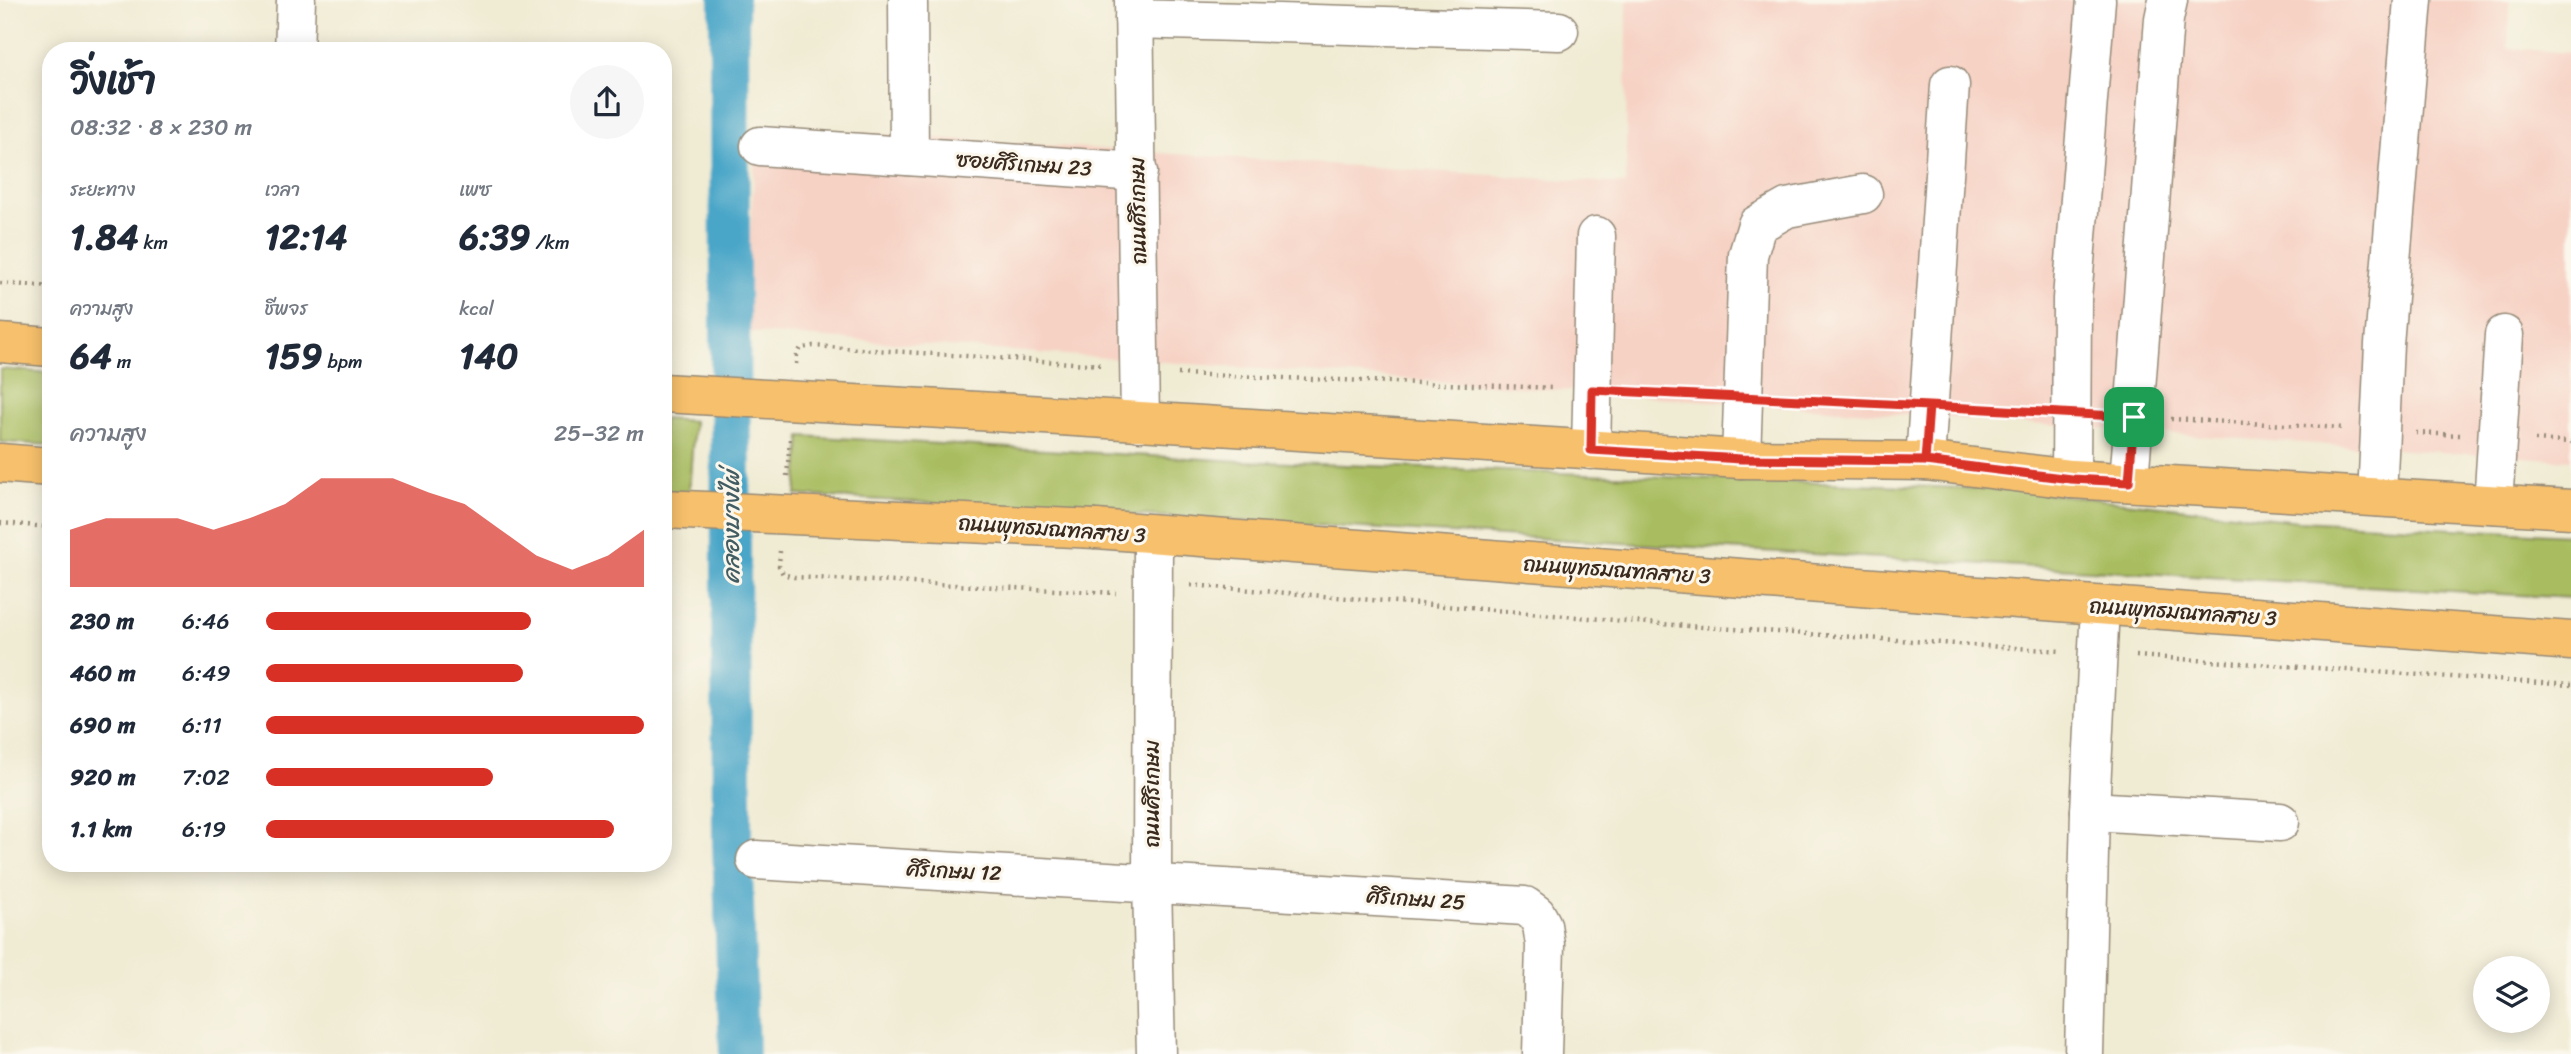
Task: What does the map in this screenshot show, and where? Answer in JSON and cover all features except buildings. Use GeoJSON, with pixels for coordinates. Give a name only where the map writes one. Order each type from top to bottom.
{"type":"FeatureCollection","features":[{"type":"Feature","properties":{"kind":"main road"},"geometry":{"type":"LineString","coordinates":[[0,343],[42,346]]}},
{"type":"Feature","properties":{"kind":"main road"},"geometry":{"type":"LineString","coordinates":[[672,394],[1741,459],[1925,461],[2071,479],[2571,509]]}},
{"type":"Feature","properties":{"kind":"main road"},"geometry":{"type":"LineString","coordinates":[[0,463],[42,466]]}},
{"type":"Feature","properties":{"kind":"main road","name":"ถนนพุทธมณฑลสาย 3"},"geometry":{"type":"LineString","coordinates":[[672,509],[1097,529],[2571,641]]}},
{"type":"Feature","properties":{"kind":"street"},"geometry":{"type":"LineString","coordinates":[[294,42],[296,0]]}},
{"type":"Feature","properties":{"kind":"street"},"geometry":{"type":"LineString","coordinates":[[908,0],[909,156]]}},
{"type":"Feature","properties":{"kind":"street"},"geometry":{"type":"LineString","coordinates":[[2071,479],[2072,299],[2096,0]]}},
{"type":"Feature","properties":{"kind":"street"},"geometry":{"type":"LineString","coordinates":[[2129,482],[2164,19],[2168,0]]}},
{"type":"Feature","properties":{"kind":"street"},"geometry":{"type":"LineString","coordinates":[[2377,497],[2384,344],[2413,0]]}},
{"type":"Feature","properties":{"kind":"street"},"geometry":{"type":"LineString","coordinates":[[1134,9],[1559,31]]}},
{"type":"Feature","properties":{"kind":"street","name":"ถนนศิริเกษม"},"geometry":{"type":"LineString","coordinates":[[1134,9],[1140,422]]}},
{"type":"Feature","properties":{"kind":"street"},"geometry":{"type":"LineString","coordinates":[[1925,461],[1950,85]]}},
{"type":"Feature","properties":{"kind":"street","name":"ซอยศิริเกษม 23"},"geometry":{"type":"LineString","coordinates":[[760,146],[1138,172]]}},
{"type":"Feature","properties":{"kind":"street"},"geometry":{"type":"LineString","coordinates":[[1741,459],[1748,256],[1757,225],[1787,208],[1863,194]]}},
{"type":"Feature","properties":{"kind":"street"},"geometry":{"type":"LineString","coordinates":[[1591,450],[1596,236]]}},
{"type":"Feature","properties":{"kind":"street"},"geometry":{"type":"LineString","coordinates":[[2493,504],[2504,335]]}},
{"type":"Feature","properties":{"kind":"street","name":"ถนนศิริเกษม"},"geometry":{"type":"LineString","coordinates":[[1153,535],[1152,883],[1156,1054]]}},
{"type":"Feature","properties":{"kind":"street"},"geometry":{"type":"LineString","coordinates":[[2084,1054],[2090,811],[2100,606]]}},
{"type":"Feature","properties":{"kind":"street"},"geometry":{"type":"LineString","coordinates":[[2090,811],[2280,822]]}},
{"type":"Feature","properties":{"kind":"street","name":"ศิริเกษม 12"},"geometry":{"type":"LineString","coordinates":[[756,860],[1152,883]]}},
{"type":"Feature","properties":{"kind":"street","name":"ศิริเกษม 25"},"geometry":{"type":"LineString","coordinates":[[1152,883],[1525,906],[1536,914],[1542,925],[1545,944],[1542,1054]]}},
{"type":"Feature","properties":{"kind":"path"},"geometry":{"type":"LineString","coordinates":[[0,283],[42,286]]}},
{"type":"Feature","properties":{"kind":"path"},"geometry":{"type":"LineString","coordinates":[[795,373],[797,355],[801,348],[813,346],[1141,367]]}},
{"type":"Feature","properties":{"kind":"path"},"geometry":{"type":"LineString","coordinates":[[1192,373],[2071,414]]}},
{"type":"Feature","properties":{"kind":"path"},"geometry":{"type":"LineString","coordinates":[[2134,417],[2571,442]]}},
{"type":"Feature","properties":{"kind":"path"},"geometry":{"type":"LineString","coordinates":[[786,484],[791,428]]}},
{"type":"Feature","properties":{"kind":"path"},"geometry":{"type":"LineString","coordinates":[[0,523],[42,526]]}},
{"type":"Feature","properties":{"kind":"path"},"geometry":{"type":"LineString","coordinates":[[781,539],[779,566],[783,574],[794,577],[1152,594]]}},
{"type":"Feature","properties":{"kind":"path"},"geometry":{"type":"LineString","coordinates":[[1221,588],[1688,626],[2571,685]]}},
{"type":"Feature","properties":{"kind":"shaded area"},"geometry":{"type":"Polygon","coordinates":[[[1627,0],[2509,0],[2508,48],[2571,53],[2571,460],[744,332],[757,126],[1626,184],[1627,0]]]}},
{"type":"Feature","properties":{"kind":"green space"},"geometry":{"type":"Polygon","coordinates":[[[0,369],[42,372],[42,444],[0,442],[0,369]]]}},
{"type":"Feature","properties":{"kind":"green space"},"geometry":{"type":"Polygon","coordinates":[[[672,420],[694,421],[689,494],[672,493],[672,420]]]}},
{"type":"Feature","properties":{"kind":"green space"},"geometry":{"type":"Polygon","coordinates":[[[801,436],[1240,461],[2014,490],[2298,521],[2571,535],[2571,598],[796,495],[801,436]]]}},
{"type":"Feature","properties":{"kind":"waterway","name":"คลองบางไผ่"},"geometry":{"type":"LineString","coordinates":[[729,0],[732,842],[739,1054]]}},
{"type":"Feature","properties":{"kind":"route"},"geometry":{"type":"LineString","coordinates":[[2134,417],[1929,406],[1925,461],[1741,459],[1591,450],[1592,390],[1929,406],[1925,461],[2071,479],[2129,482],[2134,417]]}}]}
